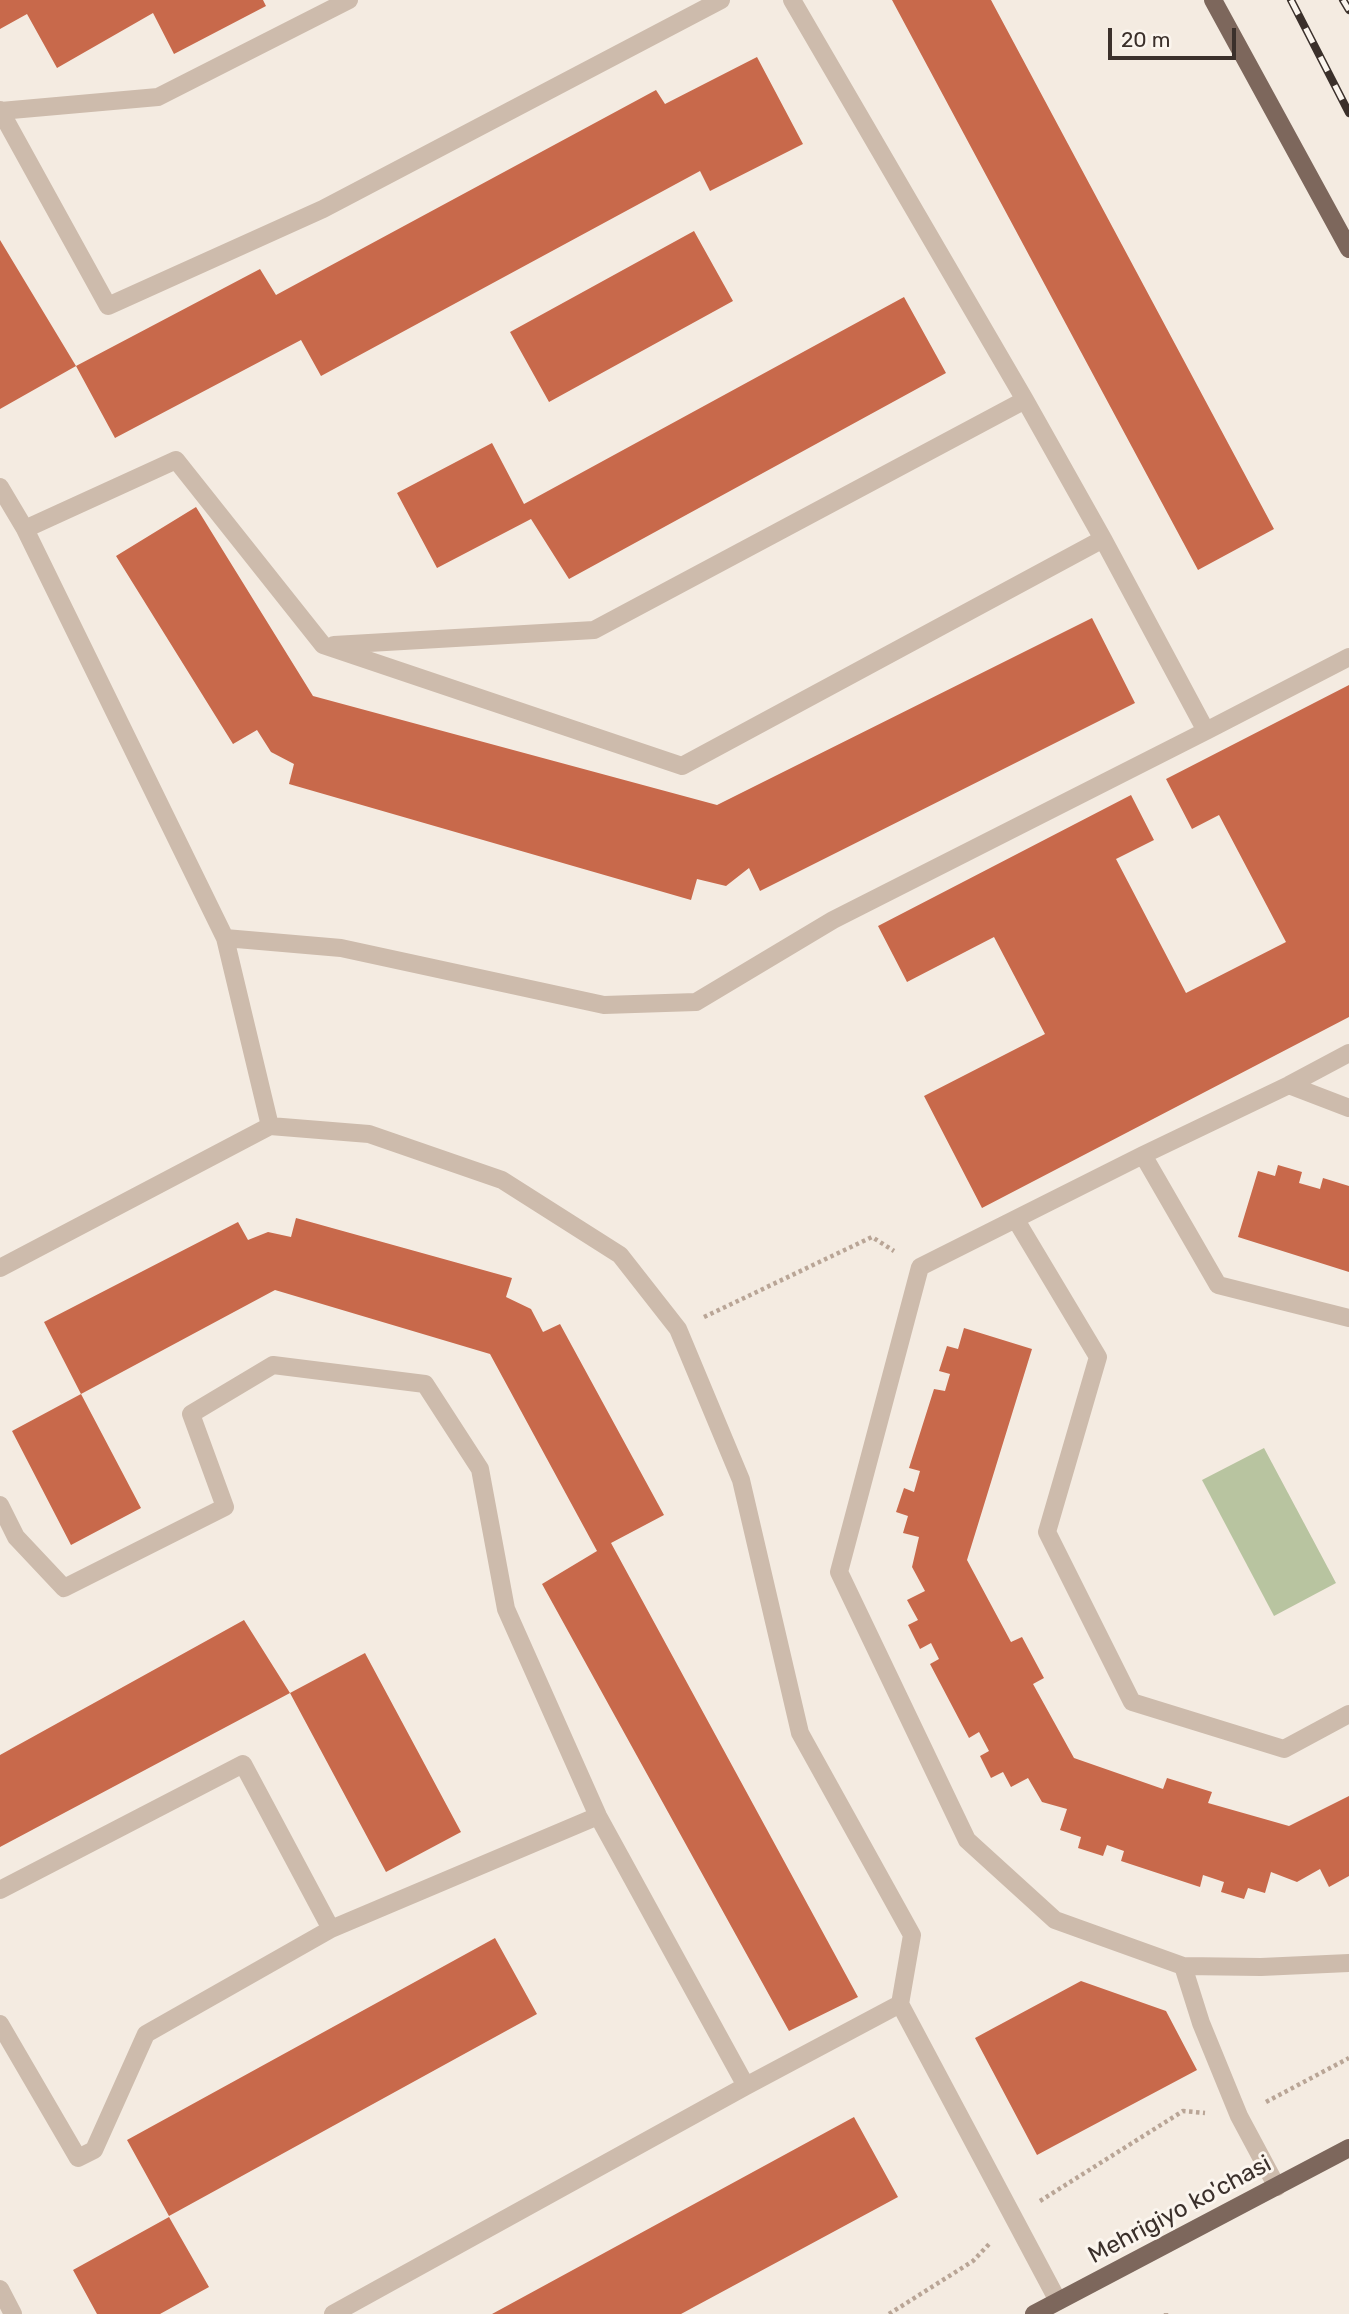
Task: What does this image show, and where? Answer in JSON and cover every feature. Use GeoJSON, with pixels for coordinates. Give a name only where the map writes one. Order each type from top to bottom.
{"type":"FeatureCollection","features":[{"type":"Feature","properties":{"kind":"main road"},"geometry":{"type":"LineString","coordinates":[[1213,0],[1349,249]]}},
{"type":"Feature","properties":{"kind":"main road","name":"Mehrigiyo ko'chasi"},"geometry":{"type":"LineString","coordinates":[[1034,2314],[1349,2148]]}},
{"type":"Feature","properties":{"kind":"lane"},"geometry":{"type":"LineString","coordinates":[[349,0],[158,97],[0,111],[108,306],[323,209],[721,0]]}},
{"type":"Feature","properties":{"kind":"lane"},"geometry":{"type":"LineString","coordinates":[[792,0],[1025,400],[1206,731]]}},
{"type":"Feature","properties":{"kind":"lane"},"geometry":{"type":"LineString","coordinates":[[323,645],[594,630],[1025,400]]}},
{"type":"Feature","properties":{"kind":"lane"},"geometry":{"type":"LineString","coordinates":[[25,529],[176,460],[323,645],[682,766],[1103,539]]}},
{"type":"Feature","properties":{"kind":"lane"},"geometry":{"type":"LineString","coordinates":[[0,487],[25,529],[225,938],[270,1126]]}},
{"type":"Feature","properties":{"kind":"lane"},"geometry":{"type":"LineString","coordinates":[[225,938],[341,948],[604,1005],[695,1002],[833,920],[1349,657]]}},
{"type":"Feature","properties":{"kind":"lane"},"geometry":{"type":"LineString","coordinates":[[1349,1053],[920,1267],[839,1572],[967,1840],[1055,1920],[1183,1966],[1261,1967],[1349,1963]]}},
{"type":"Feature","properties":{"kind":"lane"},"geometry":{"type":"LineString","coordinates":[[1289,1085],[1349,1108]]}},
{"type":"Feature","properties":{"kind":"lane"},"geometry":{"type":"LineString","coordinates":[[0,1268],[270,1126],[369,1134],[502,1180],[620,1255],[678,1329],[741,1480],[800,1733],[912,1935],[900,2004],[1058,2301]]}},
{"type":"Feature","properties":{"kind":"lane"},"geometry":{"type":"LineString","coordinates":[[1143,1155],[1218,1285],[1349,1318]]}},
{"type":"Feature","properties":{"kind":"lane"},"geometry":{"type":"LineString","coordinates":[[1016,1220],[1098,1357],[1047,1532],[1132,1702],[1283,1749],[1349,1714]]}},
{"type":"Feature","properties":{"kind":"lane"},"geometry":{"type":"LineString","coordinates":[[0,1505],[16,1537],[64,1588],[225,1507],[191,1413],[273,1365],[425,1384],[480,1469],[506,1609],[598,1816],[746,2086]]}},
{"type":"Feature","properties":{"kind":"lane"},"geometry":{"type":"LineString","coordinates":[[0,1546],[16,1537]]}},
{"type":"Feature","properties":{"kind":"lane"},"geometry":{"type":"LineString","coordinates":[[0,1890],[243,1764],[331,1929]]}},
{"type":"Feature","properties":{"kind":"lane"},"geometry":{"type":"LineString","coordinates":[[0,2024],[78,2158],[94,2150],[146,2034],[331,1929],[598,1816]]}},
{"type":"Feature","properties":{"kind":"lane"},"geometry":{"type":"LineString","coordinates":[[1183,1966],[1201,2023],[1239,2116],[1276,2187]]}},
{"type":"Feature","properties":{"kind":"lane"},"geometry":{"type":"LineString","coordinates":[[333,2314],[900,2004]]}},
{"type":"Feature","properties":{"kind":"lane"},"geometry":{"type":"LineString","coordinates":[[0,2289],[13,2314]]}},
{"type":"Feature","properties":{"kind":"path"},"geometry":{"type":"LineString","coordinates":[[678,1329],[872,1237],[920,1267]]}},
{"type":"Feature","properties":{"kind":"path"},"geometry":{"type":"LineString","coordinates":[[890,2314],[973,2261],[1013,2218],[1184,2111],[1239,2116],[1349,2058]]}},
{"type":"Feature","properties":{"kind":"green space"},"geometry":{"type":"Polygon","coordinates":[[[1264,1448],[1336,1583],[1274,1616],[1202,1480],[1264,1448]]]}},
{"type":"Feature","properties":{"kind":"building"},"geometry":{"type":"Polygon","coordinates":[[[0,0],[263,0],[266,6],[174,54],[153,13],[57,68],[27,14],[0,29],[0,0]]]}},
{"type":"Feature","properties":{"kind":"building"},"geometry":{"type":"Polygon","coordinates":[[[892,0],[991,0],[1274,529],[1198,570],[892,0]]]}},
{"type":"Feature","properties":{"kind":"building"},"geometry":{"type":"Polygon","coordinates":[[[757,57],[803,144],[710,191],[700,171],[321,376],[301,340],[115,438],[76,366],[260,269],[276,295],[656,90],[665,104],[757,57]]]}},
{"type":"Feature","properties":{"kind":"building"},"geometry":{"type":"Polygon","coordinates":[[[694,231],[733,301],[549,402],[510,332],[694,231]]]}},
{"type":"Feature","properties":{"kind":"building"},"geometry":{"type":"Polygon","coordinates":[[[0,240],[76,366],[0,409],[0,240]]]}},
{"type":"Feature","properties":{"kind":"building"},"geometry":{"type":"Polygon","coordinates":[[[904,297],[946,373],[569,579],[531,519],[437,568],[397,493],[492,443],[524,504],[904,297]]]}},
{"type":"Feature","properties":{"kind":"building"},"geometry":{"type":"Polygon","coordinates":[[[196,507],[313,696],[717,805],[1092,618],[1135,703],[760,891],[749,868],[726,886],[697,879],[691,900],[289,784],[294,764],[271,752],[257,730],[233,744],[116,556],[196,507]]]}},
{"type":"Feature","properties":{"kind":"building"},"geometry":{"type":"Polygon","coordinates":[[[1349,685],[1349,1017],[982,1208],[924,1096],[1045,1034],[994,937],[907,982],[878,926],[1131,795],[1154,840],[1116,859],[1186,993],[1286,942],[1219,815],[1192,829],[1166,779],[1349,685]]]}},
{"type":"Feature","properties":{"kind":"building"},"geometry":{"type":"Polygon","coordinates":[[[1278,1165],[1302,1172],[1299,1183],[1320,1189],[1323,1178],[1349,1186],[1349,1272],[1238,1237],[1258,1171],[1275,1176],[1278,1165]]]}},
{"type":"Feature","properties":{"kind":"building"},"geometry":{"type":"Polygon","coordinates":[[[296,1218],[512,1278],[506,1297],[531,1309],[543,1332],[560,1324],[664,1515],[611,1543],[858,1997],[789,2031],[542,1584],[597,1551],[490,1354],[275,1290],[81,1394],[44,1322],[238,1222],[248,1240],[268,1232],[291,1237],[296,1218]]]}},
{"type":"Feature","properties":{"kind":"building"},"geometry":{"type":"Polygon","coordinates":[[[964,1328],[1032,1349],[967,1560],[1011,1642],[1022,1637],[1044,1678],[1033,1684],[1074,1758],[1163,1789],[1167,1778],[1212,1792],[1208,1803],[1289,1826],[1349,1796],[1349,1876],[1329,1887],[1320,1869],[1297,1882],[1271,1872],[1265,1893],[1248,1888],[1244,1899],[1221,1892],[1224,1882],[1203,1875],[1200,1887],[1121,1861],[1124,1851],[1107,1845],[1103,1856],[1078,1848],[1081,1837],[1060,1830],[1067,1809],[1042,1802],[1028,1778],[1011,1787],[1003,1772],[991,1778],[980,1756],[989,1751],[979,1732],[969,1738],[930,1664],[939,1659],[931,1643],[920,1649],[908,1625],[918,1620],[907,1600],[925,1591],[912,1567],[919,1537],[903,1533],[908,1516],[896,1512],[904,1488],[914,1492],[920,1471],[909,1468],[934,1389],[945,1391],[950,1374],[939,1371],[947,1346],[958,1349],[964,1328]]]}},
{"type":"Feature","properties":{"kind":"building"},"geometry":{"type":"Polygon","coordinates":[[[81,1394],[141,1508],[71,1545],[12,1431],[81,1394]]]}},
{"type":"Feature","properties":{"kind":"building"},"geometry":{"type":"Polygon","coordinates":[[[244,1620],[290,1693],[0,1847],[0,1755],[244,1620]]]}},
{"type":"Feature","properties":{"kind":"building"},"geometry":{"type":"Polygon","coordinates":[[[365,1653],[461,1832],[386,1872],[290,1693],[365,1653]]]}},
{"type":"Feature","properties":{"kind":"building"},"geometry":{"type":"Polygon","coordinates":[[[495,1938],[537,2014],[169,2216],[127,2140],[495,1938]]]}},
{"type":"Feature","properties":{"kind":"building"},"geometry":{"type":"Polygon","coordinates":[[[1081,1981],[1166,2011],[1197,2070],[1037,2155],[975,2038],[1081,1981]]]}},
{"type":"Feature","properties":{"kind":"building"},"geometry":{"type":"Polygon","coordinates":[[[854,2117],[898,2197],[681,2314],[492,2314],[854,2117]]]}},
{"type":"Feature","properties":{"kind":"building"},"geometry":{"type":"Polygon","coordinates":[[[169,2217],[209,2287],[160,2314],[97,2314],[73,2270],[169,2217]]]}},
{"type":"Feature","properties":{"kind":"railway"},"geometry":{"type":"LineString","coordinates":[[1291,0],[1349,113]]}},
{"type":"Feature","properties":{"kind":"railway"},"geometry":{"type":"LineString","coordinates":[[1343,0],[1349,10]]}}]}
